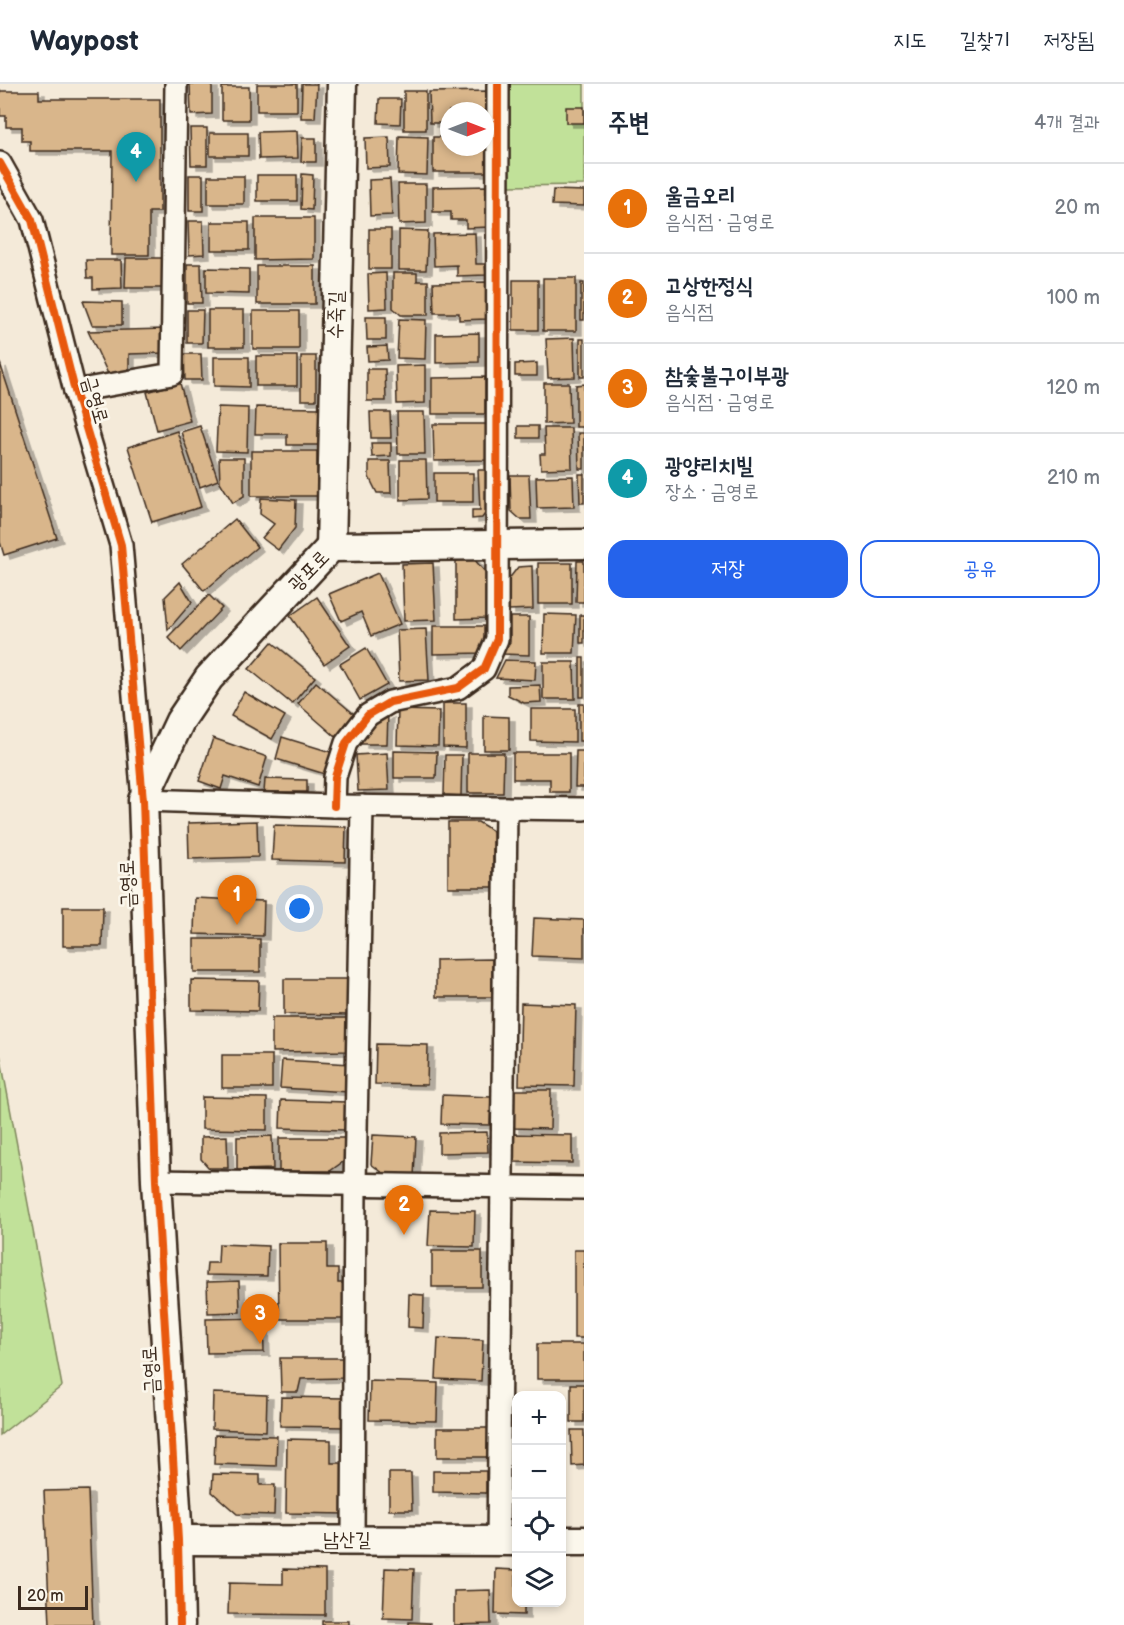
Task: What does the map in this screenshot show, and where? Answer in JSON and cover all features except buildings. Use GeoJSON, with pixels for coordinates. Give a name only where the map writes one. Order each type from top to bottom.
{"type":"FeatureCollection","features":[{"type":"Feature","properties":{"kind":"street"},"geometry":{"type":"LineString","coordinates":[[75,391],[172,374],[176,84]]}},
{"type":"Feature","properties":{"kind":"street","name":"수죽길"},"geometry":{"type":"LineString","coordinates":[[331,547],[342,84]]}},
{"type":"Feature","properties":{"kind":"street"},"geometry":{"type":"LineString","coordinates":[[334,806],[335,777],[346,742],[368,715],[390,702],[458,688],[484,669],[497,639],[498,84]]}},
{"type":"Feature","properties":{"kind":"street","name":"금영로"},"geometry":{"type":"LineString","coordinates":[[0,163],[32,220],[75,391],[121,545],[143,800],[156,1181],[178,1540],[180,1625]]}},
{"type":"Feature","properties":{"kind":"street","name":"광포로"},"geometry":{"type":"LineString","coordinates":[[143,800],[180,721],[209,678],[331,547],[584,544]]}},
{"type":"Feature","properties":{"kind":"street"},"geometry":{"type":"LineString","coordinates":[[143,800],[334,806],[584,809]]}},
{"type":"Feature","properties":{"kind":"street"},"geometry":{"type":"LineString","coordinates":[[354,1540],[355,1185],[362,806]]}},
{"type":"Feature","properties":{"kind":"street"},"geometry":{"type":"LineString","coordinates":[[506,808],[501,1186],[507,1541]]}},
{"type":"Feature","properties":{"kind":"street"},"geometry":{"type":"LineString","coordinates":[[156,1181],[584,1188]]}},
{"type":"Feature","properties":{"kind":"street","name":"남산길"},"geometry":{"type":"LineString","coordinates":[[178,1540],[507,1541]]}},
{"type":"Feature","properties":{"kind":"street"},"geometry":{"type":"LineString","coordinates":[[566,1541],[584,1541]]}},
{"type":"Feature","properties":{"kind":"green space"},"geometry":{"type":"Polygon","coordinates":[[[508,84],[584,84],[584,185],[508,186],[508,84]]]}},
{"type":"Feature","properties":{"kind":"green space"},"geometry":{"type":"Polygon","coordinates":[[[0,1054],[62,1386],[0,1435],[0,1054]]]}},
{"type":"Feature","properties":{"kind":"cycle path"},"geometry":{"type":"LineString","coordinates":[[334,806],[335,777],[346,743],[368,715],[390,702],[458,688],[484,669],[497,639],[498,84]]}},
{"type":"Feature","properties":{"kind":"cycle path"},"geometry":{"type":"LineString","coordinates":[[0,163],[32,220],[75,391],[121,545],[143,800],[156,1181],[178,1540],[180,1625]]}},
{"type":"Feature","properties":{"kind":"place","name":"광양리치빌"},"geometry":{"type":"Point","coordinates":[136,182]}},
{"type":"Feature","properties":{"kind":"place","name":"울금오리"},"geometry":{"type":"Point","coordinates":[237,925]}},
{"type":"Feature","properties":{"kind":"place","name":"고상한정식"},"geometry":{"type":"Point","coordinates":[404,1235]}},
{"type":"Feature","properties":{"kind":"place","name":"참숯불구이부광"},"geometry":{"type":"Point","coordinates":[260,1344]}}]}
